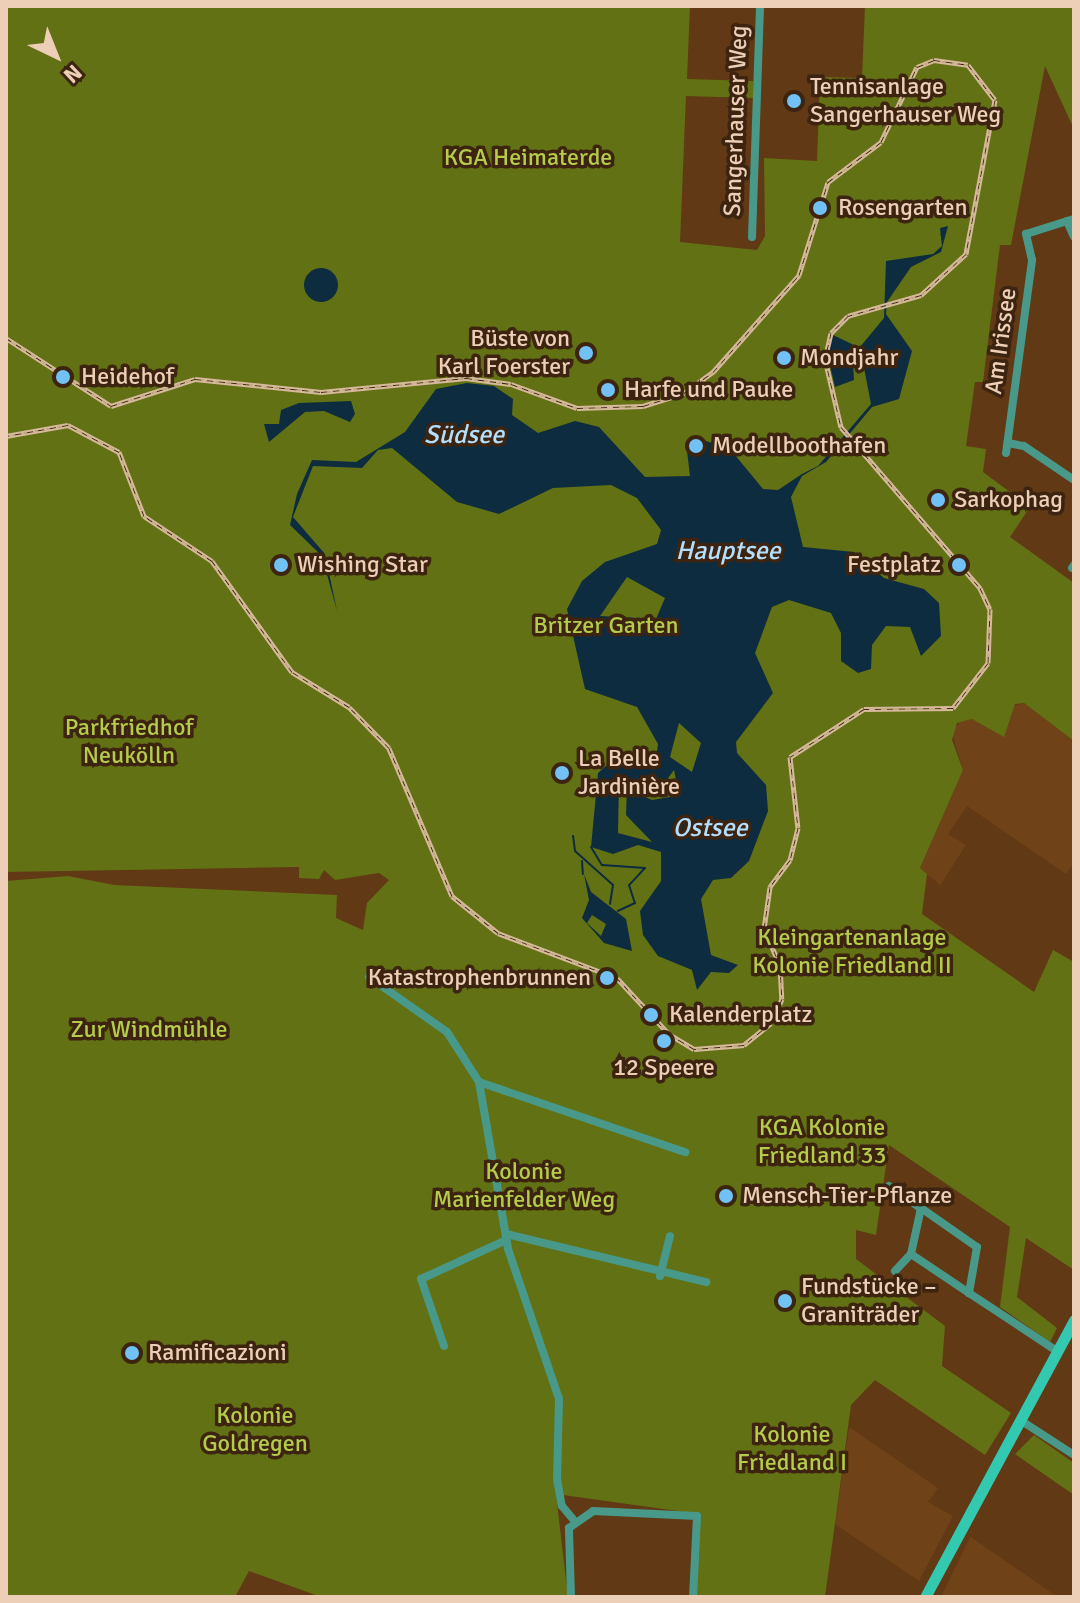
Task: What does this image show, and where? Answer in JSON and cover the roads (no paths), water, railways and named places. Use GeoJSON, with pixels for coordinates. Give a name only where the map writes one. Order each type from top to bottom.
{"type":"FeatureCollection","features":[{"type":"Feature","properties":{"kind":"main road"},"geometry":{"type":"LineString","coordinates":[[925,1597],[1057,1351],[1070,1338],[1074,1320]]}},
{"type":"Feature","properties":{"kind":"street","name":"Sangerhauser Weg"},"geometry":{"type":"LineString","coordinates":[[752,237],[760,6]]}},
{"type":"Feature","properties":{"kind":"street","name":"Am Irissee"},"geometry":{"type":"LineString","coordinates":[[1070,220],[1026,234],[1032,260],[1007,448],[1074,480]]}},
{"type":"Feature","properties":{"kind":"street"},"geometry":{"type":"LineString","coordinates":[[1070,220],[1074,237]]}},
{"type":"Feature","properties":{"kind":"street"},"geometry":{"type":"LineString","coordinates":[[369,977],[447,1032],[479,1082],[506,1237],[559,1399],[557,1479],[562,1506],[573,1519],[571,1597]]}},
{"type":"Feature","properties":{"kind":"street"},"geometry":{"type":"LineString","coordinates":[[479,1082],[685,1152]]}},
{"type":"Feature","properties":{"kind":"street"},"geometry":{"type":"LineString","coordinates":[[889,1186],[977,1247],[969,1293]]}},
{"type":"Feature","properties":{"kind":"street"},"geometry":{"type":"LineString","coordinates":[[895,1271],[911,1254],[921,1208]]}},
{"type":"Feature","properties":{"kind":"street"},"geometry":{"type":"LineString","coordinates":[[660,1276],[670,1236]]}},
{"type":"Feature","properties":{"kind":"street"},"geometry":{"type":"LineString","coordinates":[[444,1346],[421,1279],[506,1237],[660,1276],[706,1282]]}},
{"type":"Feature","properties":{"kind":"street"},"geometry":{"type":"LineString","coordinates":[[911,1254],[1057,1351]]}},
{"type":"Feature","properties":{"kind":"street"},"geometry":{"type":"LineString","coordinates":[[1020,1420],[1074,1455]]}},
{"type":"Feature","properties":{"kind":"street"},"geometry":{"type":"LineString","coordinates":[[573,1519],[593,1511],[697,1516],[693,1597]]}},
{"type":"Feature","properties":{"kind":"water"},"geometry":{"type":"Polygon","coordinates":[[[948,226],[941,252],[911,267],[887,302],[886,314],[912,351],[899,399],[872,407],[826,462],[802,476],[791,497],[803,547],[854,552],[884,578],[924,589],[939,603],[941,636],[921,656],[910,627],[886,626],[872,645],[871,669],[858,673],[841,661],[841,633],[831,613],[789,600],[772,607],[755,653],[773,693],[736,742],[737,753],[766,785],[768,811],[749,861],[731,878],[713,880],[701,899],[711,955],[738,965],[729,973],[711,972],[697,990],[692,970],[658,956],[643,935],[640,911],[661,881],[661,852],[638,845],[613,854],[591,847],[598,773],[620,754],[657,751],[658,744],[637,707],[585,689],[567,609],[582,581],[605,562],[657,544],[661,530],[637,498],[611,485],[553,488],[499,514],[457,502],[392,448],[378,450],[362,468],[313,466],[293,517],[325,554],[337,611],[322,556],[290,525],[297,494],[312,460],[356,462],[405,432],[436,389],[467,383],[494,386],[513,399],[512,415],[538,433],[575,421],[599,427],[645,477],[690,476],[687,451],[703,440],[730,449],[763,489],[778,490],[818,466],[871,404],[860,347],[884,318],[886,261],[933,254],[942,246],[940,228],[948,226]],[[627,577],[600,616],[656,619],[665,598],[627,577]],[[679,723],[670,757],[692,772],[701,743],[679,723]],[[674,770],[658,792],[619,780],[618,833],[652,842],[626,815],[627,789],[652,800],[670,797],[678,790],[674,770]]]}},
{"type":"Feature","properties":{"kind":"water"},"geometry":{"type":"Polygon","coordinates":[[[321,268],[333,273],[338,285],[333,297],[321,302],[309,297],[304,285],[309,273],[321,268]]]}},
{"type":"Feature","properties":{"kind":"water"},"geometry":{"type":"Polygon","coordinates":[[[833,335],[852,344],[854,380],[835,387],[827,353],[833,335]]]}},
{"type":"Feature","properties":{"kind":"water"},"geometry":{"type":"Polygon","coordinates":[[[351,401],[355,414],[350,422],[324,411],[305,412],[269,442],[264,424],[279,424],[281,410],[299,403],[351,401]]]}},
{"type":"Feature","properties":{"kind":"water"},"geometry":{"type":"Polygon","coordinates":[[[584,874],[591,892],[626,919],[632,951],[604,943],[582,918],[589,900],[584,874]],[[592,915],[587,923],[601,936],[606,924],[592,915]]]}},
{"type":"Feature","properties":{"kind":"waterway"},"geometry":{"type":"LineString","coordinates":[[573,836],[575,851],[613,885],[610,904]]}},
{"type":"Feature","properties":{"kind":"waterway"},"geometry":{"type":"LineString","coordinates":[[591,847],[602,865],[645,868],[629,885],[635,903],[618,911]]}},
{"type":"Feature","properties":{"kind":"waterway"},"geometry":{"type":"LineString","coordinates":[[582,861],[583,874]]}},
{"type":"Feature","properties":{"kind":"railway"},"geometry":{"type":"LineString","coordinates":[[6,338],[111,406],[195,379],[321,392],[466,378],[511,384],[577,408],[643,406],[684,393],[713,372],[799,275],[828,182],[881,142],[917,67],[934,60],[968,65],[995,100],[966,254],[921,295],[848,316],[831,333],[825,359],[841,427],[980,588],[990,609],[988,663],[953,708],[864,709],[790,757],[798,828],[790,860],[770,887],[764,929],[780,965],[782,999],[771,1023],[744,1045],[694,1049],[669,1034],[617,978],[498,933],[452,896],[389,748],[349,707],[292,672],[212,561],[144,516],[119,452],[68,425],[6,436]]}},
{"type":"Feature","properties":{"kind":"place","name":"Tennisanlage Sangerhauser Weg"},"geometry":{"type":"Point","coordinates":[794,101]}},
{"type":"Feature","properties":{"kind":"place","name":"Rosengarten"},"geometry":{"type":"Point","coordinates":[820,208]}},
{"type":"Feature","properties":{"kind":"place","name":"Büste von Karl Foerster"},"geometry":{"type":"Point","coordinates":[586,353]}},
{"type":"Feature","properties":{"kind":"place","name":"Mondjahr"},"geometry":{"type":"Point","coordinates":[784,358]}},
{"type":"Feature","properties":{"kind":"place","name":"Heidehof"},"geometry":{"type":"Point","coordinates":[63,377]}},
{"type":"Feature","properties":{"kind":"place","name":"Harfe und Pauke"},"geometry":{"type":"Point","coordinates":[608,390]}},
{"type":"Feature","properties":{"kind":"place","name":"Modellboothafen"},"geometry":{"type":"Point","coordinates":[696,446]}},
{"type":"Feature","properties":{"kind":"place","name":"Sarkophag"},"geometry":{"type":"Point","coordinates":[938,500]}},
{"type":"Feature","properties":{"kind":"place","name":"Wishing Star"},"geometry":{"type":"Point","coordinates":[281,565]}},
{"type":"Feature","properties":{"kind":"place","name":"Festplatz"},"geometry":{"type":"Point","coordinates":[959,565]}},
{"type":"Feature","properties":{"kind":"place","name":"La Belle Jardinière"},"geometry":{"type":"Point","coordinates":[562,773]}},
{"type":"Feature","properties":{"kind":"place","name":"Katastrophenbrunnen"},"geometry":{"type":"Point","coordinates":[607,978]}},
{"type":"Feature","properties":{"kind":"place","name":"Kalenderplatz"},"geometry":{"type":"Point","coordinates":[651,1015]}},
{"type":"Feature","properties":{"kind":"place","name":"12 Speere"},"geometry":{"type":"Point","coordinates":[664,1041]}},
{"type":"Feature","properties":{"kind":"place","name":"Mensch-Tier-Pflanze"},"geometry":{"type":"Point","coordinates":[726,1196]}},
{"type":"Feature","properties":{"kind":"place","name":"Fundstücke – Graniträder"},"geometry":{"type":"Point","coordinates":[785,1301]}},
{"type":"Feature","properties":{"kind":"place","name":"Ramificazioni"},"geometry":{"type":"Point","coordinates":[132,1353]}},
{"type":"Feature","properties":{"kind":"park label","name":"KGA Heimaterde"},"geometry":{"type":"Point","coordinates":[528,158]}},
{"type":"Feature","properties":{"kind":"park label","name":"Britzer Garten"},"geometry":{"type":"Point","coordinates":[606,626]}},
{"type":"Feature","properties":{"kind":"park label","name":"Parkfriedhof Neukölln"},"geometry":{"type":"Point","coordinates":[129,742]}},
{"type":"Feature","properties":{"kind":"park label","name":"Kleingartenanlage Kolonie Friedland II"},"geometry":{"type":"Point","coordinates":[852,952]}},
{"type":"Feature","properties":{"kind":"park label","name":"Zur Windmühle"},"geometry":{"type":"Point","coordinates":[149,1030]}},
{"type":"Feature","properties":{"kind":"park label","name":"KGA Kolonie Friedland 33"},"geometry":{"type":"Point","coordinates":[822,1142]}},
{"type":"Feature","properties":{"kind":"park label","name":"Kolonie Marienfelder Weg"},"geometry":{"type":"Point","coordinates":[524,1186]}},
{"type":"Feature","properties":{"kind":"park label","name":"Kolonie Goldregen"},"geometry":{"type":"Point","coordinates":[255,1430]}},
{"type":"Feature","properties":{"kind":"park label","name":"Kolonie Friedland I"},"geometry":{"type":"Point","coordinates":[792,1449]}},
{"type":"Feature","properties":{"kind":"water label","name":"Südsee"},"geometry":{"type":"Point","coordinates":[464,436]}},
{"type":"Feature","properties":{"kind":"water label","name":"Hauptsee"},"geometry":{"type":"Point","coordinates":[728,552]}},
{"type":"Feature","properties":{"kind":"water label","name":"Ostsee"},"geometry":{"type":"Point","coordinates":[710,829]}}]}
